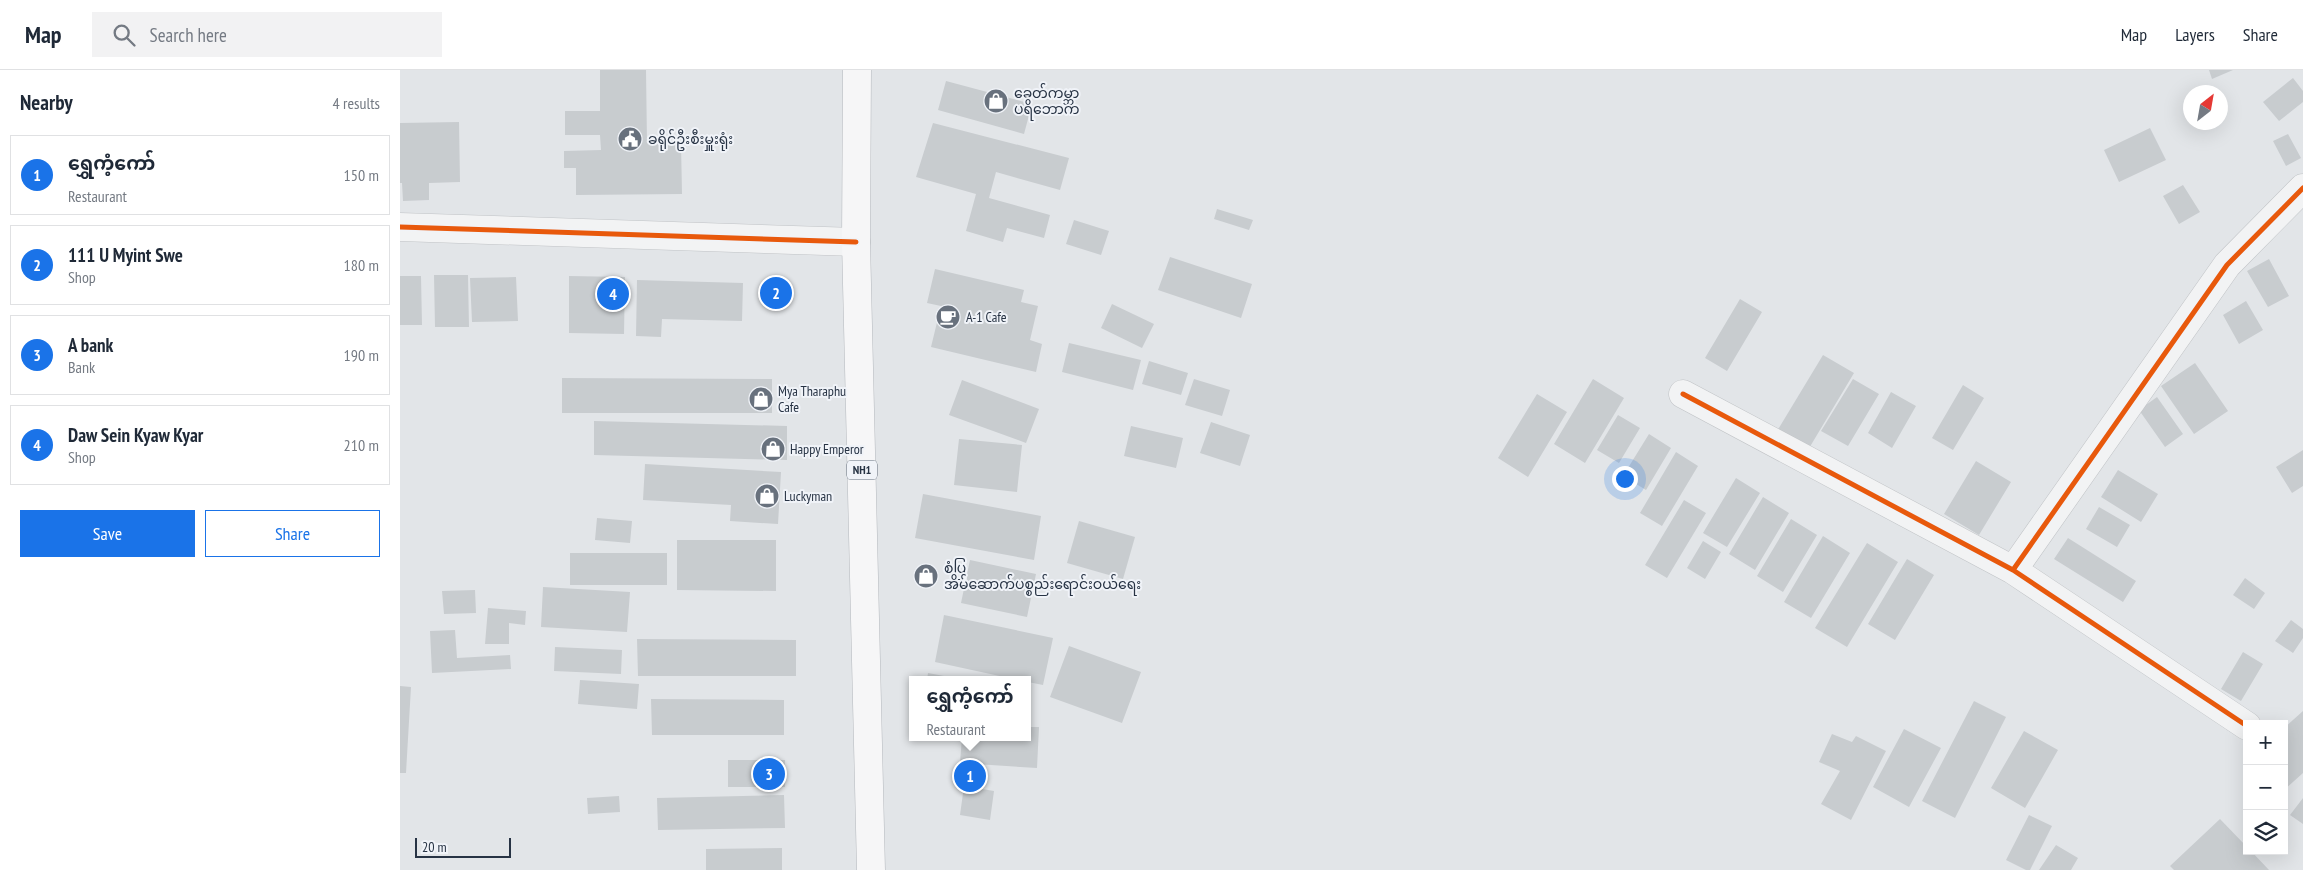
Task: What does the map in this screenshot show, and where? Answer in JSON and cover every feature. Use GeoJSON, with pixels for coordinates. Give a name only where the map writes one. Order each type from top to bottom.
{"type":"FeatureCollection","features":[{"type":"Feature","properties":{"kind":"highway","name":"NH1"},"geometry":{"type":"LineString","coordinates":[[856,70],[856,242],[871,870]]}},
{"type":"Feature","properties":{"kind":"street"},"geometry":{"type":"LineString","coordinates":[[2013,570],[2227,265],[2303,188]]}},
{"type":"Feature","properties":{"kind":"street"},"geometry":{"type":"LineString","coordinates":[[400,228],[856,242]]}},
{"type":"Feature","properties":{"kind":"street"},"geometry":{"type":"LineString","coordinates":[[1683,394],[2013,570],[2243,723]]}},
{"type":"Feature","properties":{"kind":"building"},"geometry":{"type":"Polygon","coordinates":[[[600,70],[646,70],[647,143],[681,143],[682,194],[576,195],[576,168],[564,168],[564,151],[601,150],[600,135],[565,135],[565,111],[600,111],[600,70]]]}},
{"type":"Feature","properties":{"kind":"building"},"geometry":{"type":"Polygon","coordinates":[[[2209,70],[2233,70],[2212,79],[2209,70]]]}},
{"type":"Feature","properties":{"kind":"building"},"geometry":{"type":"Polygon","coordinates":[[[2293,78],[2303,91],[2303,102],[2279,121],[2263,102],[2293,78]]]}},
{"type":"Feature","properties":{"kind":"building"},"geometry":{"type":"Polygon","coordinates":[[[946,81],[1032,104],[1024,134],[938,110],[946,81]]]}},
{"type":"Feature","properties":{"kind":"building"},"geometry":{"type":"Polygon","coordinates":[[[459,122],[460,182],[429,183],[429,200],[403,201],[402,183],[400,183],[400,123],[459,122]]]}},
{"type":"Feature","properties":{"kind":"building"},"geometry":{"type":"Polygon","coordinates":[[[933,123],[1069,158],[1060,190],[996,172],[989,198],[1050,215],[1044,238],[1007,228],[1003,242],[966,231],[976,194],[916,177],[933,123]]]}},
{"type":"Feature","properties":{"kind":"building"},"geometry":{"type":"Polygon","coordinates":[[[2150,128],[2166,160],[2119,182],[2104,150],[2150,128]]]}},
{"type":"Feature","properties":{"kind":"building"},"geometry":{"type":"Polygon","coordinates":[[[2288,134],[2301,158],[2286,166],[2273,141],[2288,134]]]}},
{"type":"Feature","properties":{"kind":"building"},"geometry":{"type":"Polygon","coordinates":[[[2183,185],[2200,212],[2179,224],[2163,196],[2183,185]]]}},
{"type":"Feature","properties":{"kind":"building"},"geometry":{"type":"Polygon","coordinates":[[[1217,209],[1253,220],[1249,230],[1214,219],[1217,209]]]}},
{"type":"Feature","properties":{"kind":"building"},"geometry":{"type":"Polygon","coordinates":[[[1074,220],[1109,231],[1101,255],[1066,244],[1074,220]]]}},
{"type":"Feature","properties":{"kind":"building"},"geometry":{"type":"Polygon","coordinates":[[[1170,257],[1252,284],[1241,318],[1158,290],[1170,257]]]}},
{"type":"Feature","properties":{"kind":"building"},"geometry":{"type":"Polygon","coordinates":[[[2269,259],[2289,296],[2268,307],[2247,271],[2269,259]]]}},
{"type":"Feature","properties":{"kind":"building"},"geometry":{"type":"Polygon","coordinates":[[[935,269],[1024,290],[1021,302],[1038,306],[1030,340],[1042,344],[1036,372],[931,347],[941,306],[927,303],[935,269]]]}},
{"type":"Feature","properties":{"kind":"building"},"geometry":{"type":"Polygon","coordinates":[[[434,275],[468,275],[469,327],[435,327],[434,275]]]}},
{"type":"Feature","properties":{"kind":"building"},"geometry":{"type":"Polygon","coordinates":[[[400,276],[421,276],[422,325],[400,325],[400,276]]]}},
{"type":"Feature","properties":{"kind":"building"},"geometry":{"type":"Polygon","coordinates":[[[569,276],[625,277],[624,334],[569,333],[569,276]]]}},
{"type":"Feature","properties":{"kind":"building"},"geometry":{"type":"Polygon","coordinates":[[[516,277],[518,321],[472,322],[470,278],[516,277]]]}},
{"type":"Feature","properties":{"kind":"building"},"geometry":{"type":"Polygon","coordinates":[[[637,280],[743,283],[742,321],[662,319],[661,337],[636,336],[637,280]]]}},
{"type":"Feature","properties":{"kind":"building"},"geometry":{"type":"Polygon","coordinates":[[[1740,299],[1762,312],[1727,371],[1705,358],[1740,299]]]}},
{"type":"Feature","properties":{"kind":"building"},"geometry":{"type":"Polygon","coordinates":[[[2246,301],[2263,330],[2239,344],[2223,315],[2246,301]]]}},
{"type":"Feature","properties":{"kind":"building"},"geometry":{"type":"Polygon","coordinates":[[[1112,304],[1154,324],[1142,348],[1101,328],[1112,304]]]}},
{"type":"Feature","properties":{"kind":"building"},"geometry":{"type":"Polygon","coordinates":[[[1069,343],[1141,360],[1133,390],[1062,372],[1069,343]]]}},
{"type":"Feature","properties":{"kind":"building"},"geometry":{"type":"Polygon","coordinates":[[[1823,355],[1854,373],[1805,455],[1774,436],[1823,355]]]}},
{"type":"Feature","properties":{"kind":"building"},"geometry":{"type":"Polygon","coordinates":[[[1149,361],[1188,373],[1181,395],[1142,384],[1149,361]]]}},
{"type":"Feature","properties":{"kind":"building"},"geometry":{"type":"Polygon","coordinates":[[[2195,363],[2228,411],[2194,434],[2161,386],[2195,363]]]}},
{"type":"Feature","properties":{"kind":"building"},"geometry":{"type":"Polygon","coordinates":[[[562,378],[772,379],[772,413],[562,413],[562,378]]]}},
{"type":"Feature","properties":{"kind":"building"},"geometry":{"type":"Polygon","coordinates":[[[1194,379],[1230,390],[1222,416],[1185,405],[1194,379]]]}},
{"type":"Feature","properties":{"kind":"building"},"geometry":{"type":"Polygon","coordinates":[[[1593,379],[1624,398],[1585,463],[1554,444],[1593,379]]]}},
{"type":"Feature","properties":{"kind":"building"},"geometry":{"type":"Polygon","coordinates":[[[1853,379],[1879,394],[1848,446],[1821,431],[1853,379]]]}},
{"type":"Feature","properties":{"kind":"building"},"geometry":{"type":"Polygon","coordinates":[[[962,380],[1039,409],[1026,443],[949,415],[962,380]]]}},
{"type":"Feature","properties":{"kind":"building"},"geometry":{"type":"Polygon","coordinates":[[[1963,385],[1984,398],[1953,450],[1932,438],[1963,385]]]}},
{"type":"Feature","properties":{"kind":"building"},"geometry":{"type":"Polygon","coordinates":[[[1891,392],[1916,406],[1892,448],[1868,433],[1891,392]]]}},
{"type":"Feature","properties":{"kind":"building"},"geometry":{"type":"Polygon","coordinates":[[[1537,394],[1567,412],[1528,477],[1498,458],[1537,394]]]}},
{"type":"Feature","properties":{"kind":"building"},"geometry":{"type":"Polygon","coordinates":[[[2157,397],[2183,434],[2165,447],[2139,410],[2157,397]]]}},
{"type":"Feature","properties":{"kind":"building"},"geometry":{"type":"Polygon","coordinates":[[[1618,415],[1640,428],[1619,463],[1597,450],[1618,415]]]}},
{"type":"Feature","properties":{"kind":"building"},"geometry":{"type":"Polygon","coordinates":[[[594,421],[787,426],[787,460],[594,455],[594,421]]]}},
{"type":"Feature","properties":{"kind":"building"},"geometry":{"type":"Polygon","coordinates":[[[1211,422],[1250,435],[1240,466],[1200,453],[1211,422]]]}},
{"type":"Feature","properties":{"kind":"building"},"geometry":{"type":"Polygon","coordinates":[[[1131,426],[1183,438],[1176,468],[1124,456],[1131,426]]]}},
{"type":"Feature","properties":{"kind":"building"},"geometry":{"type":"Polygon","coordinates":[[[1649,434],[1671,448],[1646,490],[1623,476],[1649,434]]]}},
{"type":"Feature","properties":{"kind":"building"},"geometry":{"type":"Polygon","coordinates":[[[959,439],[1022,445],[1017,492],[954,485],[959,439]]]}},
{"type":"Feature","properties":{"kind":"building"},"geometry":{"type":"Polygon","coordinates":[[[2303,450],[2303,486],[2292,493],[2276,467],[2303,450]]]}},
{"type":"Feature","properties":{"kind":"building"},"geometry":{"type":"Polygon","coordinates":[[[1676,452],[1698,466],[1662,526],[1640,513],[1676,452]]]}},
{"type":"Feature","properties":{"kind":"building"},"geometry":{"type":"Polygon","coordinates":[[[1976,461],[2011,482],[1979,535],[1944,514],[1976,461]]]}},
{"type":"Feature","properties":{"kind":"building"},"geometry":{"type":"Polygon","coordinates":[[[645,464],[781,472],[778,524],[730,521],[731,505],[643,500],[645,464]]]}},
{"type":"Feature","properties":{"kind":"building"},"geometry":{"type":"Polygon","coordinates":[[[2118,470],[2158,494],[2141,522],[2101,497],[2118,470]]]}},
{"type":"Feature","properties":{"kind":"building"},"geometry":{"type":"Polygon","coordinates":[[[1736,478],[1760,493],[1727,547],[1703,533],[1736,478]]]}},
{"type":"Feature","properties":{"kind":"building"},"geometry":{"type":"Polygon","coordinates":[[[923,494],[1041,516],[1034,560],[915,538],[923,494]]]}},
{"type":"Feature","properties":{"kind":"building"},"geometry":{"type":"Polygon","coordinates":[[[1763,497],[1789,513],[1755,570],[1729,554],[1763,497]]]}},
{"type":"Feature","properties":{"kind":"building"},"geometry":{"type":"Polygon","coordinates":[[[1684,500],[1706,513],[1667,578],[1645,565],[1684,500]]]}},
{"type":"Feature","properties":{"kind":"building"},"geometry":{"type":"Polygon","coordinates":[[[2099,507],[2130,525],[2117,547],[2086,529],[2099,507]]]}},
{"type":"Feature","properties":{"kind":"building"},"geometry":{"type":"Polygon","coordinates":[[[597,518],[632,521],[630,543],[595,540],[597,518]]]}},
{"type":"Feature","properties":{"kind":"building"},"geometry":{"type":"Polygon","coordinates":[[[1791,519],[1817,535],[1783,592],[1757,576],[1791,519]]]}},
{"type":"Feature","properties":{"kind":"building"},"geometry":{"type":"Polygon","coordinates":[[[1079,521],[1135,537],[1123,579],[1067,563],[1079,521]]]}},
{"type":"Feature","properties":{"kind":"building"},"geometry":{"type":"Polygon","coordinates":[[[1823,536],[1850,553],[1811,618],[1784,602],[1823,536]]]}},
{"type":"Feature","properties":{"kind":"building"},"geometry":{"type":"Polygon","coordinates":[[[2068,538],[2136,581],[2123,602],[2054,559],[2068,538]]]}},
{"type":"Feature","properties":{"kind":"building"},"geometry":{"type":"Polygon","coordinates":[[[677,540],[776,540],[776,591],[677,590],[677,540]]]}},
{"type":"Feature","properties":{"kind":"building"},"geometry":{"type":"Polygon","coordinates":[[[1703,541],[1721,552],[1705,579],[1687,568],[1703,541]]]}},
{"type":"Feature","properties":{"kind":"building"},"geometry":{"type":"Polygon","coordinates":[[[1867,543],[1898,562],[1847,647],[1815,628],[1867,543]]]}},
{"type":"Feature","properties":{"kind":"building"},"geometry":{"type":"Polygon","coordinates":[[[570,553],[667,553],[667,585],[570,585],[570,553]]]}},
{"type":"Feature","properties":{"kind":"building"},"geometry":{"type":"Polygon","coordinates":[[[1907,559],[1934,575],[1895,640],[1868,624],[1907,559]]]}},
{"type":"Feature","properties":{"kind":"building"},"geometry":{"type":"Polygon","coordinates":[[[970,560],[1036,574],[1027,617],[961,603],[970,560]]]}},
{"type":"Feature","properties":{"kind":"building"},"geometry":{"type":"Polygon","coordinates":[[[2245,578],[2265,593],[2254,609],[2233,595],[2245,578]]]}},
{"type":"Feature","properties":{"kind":"building"},"geometry":{"type":"Polygon","coordinates":[[[543,587],[630,592],[627,632],[541,627],[543,587]]]}},
{"type":"Feature","properties":{"kind":"building"},"geometry":{"type":"Polygon","coordinates":[[[475,590],[476,613],[444,614],[442,591],[475,590]]]}},
{"type":"Feature","properties":{"kind":"building"},"geometry":{"type":"Polygon","coordinates":[[[488,608],[526,611],[525,625],[509,623],[509,644],[485,644],[488,608]]]}},
{"type":"Feature","properties":{"kind":"building"},"geometry":{"type":"Polygon","coordinates":[[[944,615],[1053,638],[1043,685],[1031,683],[1031,676],[1000,676],[935,662],[944,615]]]}},
{"type":"Feature","properties":{"kind":"building"},"geometry":{"type":"Polygon","coordinates":[[[2291,620],[2303,629],[2303,638],[2293,653],[2275,641],[2291,620]]]}},
{"type":"Feature","properties":{"kind":"building"},"geometry":{"type":"Polygon","coordinates":[[[455,630],[457,658],[510,655],[511,669],[432,673],[430,631],[455,630]]]}},
{"type":"Feature","properties":{"kind":"building"},"geometry":{"type":"Polygon","coordinates":[[[637,639],[796,640],[796,676],[638,676],[637,639]]]}},
{"type":"Feature","properties":{"kind":"building"},"geometry":{"type":"Polygon","coordinates":[[[1069,646],[1141,672],[1122,723],[1050,697],[1069,646]]]}},
{"type":"Feature","properties":{"kind":"building"},"geometry":{"type":"Polygon","coordinates":[[[555,647],[622,650],[621,674],[554,671],[555,647]]]}},
{"type":"Feature","properties":{"kind":"building"},"geometry":{"type":"Polygon","coordinates":[[[2243,652],[2263,664],[2241,701],[2221,689],[2243,652]]]}},
{"type":"Feature","properties":{"kind":"building"},"geometry":{"type":"Polygon","coordinates":[[[928,673],[944,676],[928,676],[928,673]]]}},
{"type":"Feature","properties":{"kind":"building"},"geometry":{"type":"Polygon","coordinates":[[[580,680],[639,684],[637,709],[578,704],[580,680]]]}},
{"type":"Feature","properties":{"kind":"building"},"geometry":{"type":"Polygon","coordinates":[[[400,686],[411,687],[406,773],[400,773],[400,686]]]}},
{"type":"Feature","properties":{"kind":"building"},"geometry":{"type":"Polygon","coordinates":[[[651,699],[784,700],[784,735],[652,735],[651,699]]]}},
{"type":"Feature","properties":{"kind":"building"},"geometry":{"type":"Polygon","coordinates":[[[1974,701],[2006,717],[1955,818],[1922,801],[1974,701]]]}},
{"type":"Feature","properties":{"kind":"building"},"geometry":{"type":"Polygon","coordinates":[[[2303,711],[2303,773],[2288,786],[2288,765],[2288,724],[2303,711]]]}},
{"type":"Feature","properties":{"kind":"building"},"geometry":{"type":"Polygon","coordinates":[[[1031,727],[1039,727],[1037,768],[960,763],[962,741],[1031,741],[1031,727]]]}},
{"type":"Feature","properties":{"kind":"building"},"geometry":{"type":"Polygon","coordinates":[[[1904,729],[1941,748],[1909,807],[1873,787],[1904,729]]]}},
{"type":"Feature","properties":{"kind":"building"},"geometry":{"type":"Polygon","coordinates":[[[2024,731],[2058,750],[2025,808],[1991,788],[2024,731]]]}},
{"type":"Feature","properties":{"kind":"building"},"geometry":{"type":"Polygon","coordinates":[[[1832,734],[1852,742],[1856,736],[1886,751],[1851,820],[1821,804],[1840,771],[1819,762],[1832,734]]]}},
{"type":"Feature","properties":{"kind":"building"},"geometry":{"type":"Polygon","coordinates":[[[728,760],[785,760],[785,787],[728,787],[728,760]]]}},
{"type":"Feature","properties":{"kind":"building"},"geometry":{"type":"Polygon","coordinates":[[[964,786],[994,791],[990,820],[960,815],[964,786]]]}},
{"type":"Feature","properties":{"kind":"building"},"geometry":{"type":"Polygon","coordinates":[[[784,795],[785,828],[658,830],[657,798],[784,795]]]}},
{"type":"Feature","properties":{"kind":"building"},"geometry":{"type":"Polygon","coordinates":[[[619,796],[620,812],[588,814],[587,798],[619,796]]]}},
{"type":"Feature","properties":{"kind":"building"},"geometry":{"type":"Polygon","coordinates":[[[2303,798],[2303,824],[2290,815],[2303,798]]]}},
{"type":"Feature","properties":{"kind":"building"},"geometry":{"type":"Polygon","coordinates":[[[2029,815],[2052,826],[2030,870],[2026,870],[2006,860],[2029,815]]]}},
{"type":"Feature","properties":{"kind":"building"},"geometry":{"type":"Polygon","coordinates":[[[2220,819],[2243,843],[2243,855],[2255,855],[2269,870],[2174,870],[2170,866],[2220,819]]]}},
{"type":"Feature","properties":{"kind":"building"},"geometry":{"type":"Polygon","coordinates":[[[2056,845],[2078,858],[2071,870],[2039,870],[2056,845]]]}},
{"type":"Feature","properties":{"kind":"building"},"geometry":{"type":"Polygon","coordinates":[[[782,848],[782,870],[706,870],[706,849],[782,848]]]}},
{"type":"Feature","properties":{"kind":"cycle path"},"geometry":{"type":"LineString","coordinates":[[2013,570],[2227,265],[2303,188]]}},
{"type":"Feature","properties":{"kind":"cycle path"},"geometry":{"type":"LineString","coordinates":[[400,227],[856,242]]}},
{"type":"Feature","properties":{"kind":"cycle path"},"geometry":{"type":"LineString","coordinates":[[1683,394],[2013,570],[2243,723]]}},
{"type":"Feature","properties":{"kind":"place","name":"ခေတ်ကမ္ဘာ ပရိဘောက"},"geometry":{"type":"Point","coordinates":[996,101]}},
{"type":"Feature","properties":{"kind":"place","name":"ခရိုင်ဦးစီးမှူးရုံး"},"geometry":{"type":"Point","coordinates":[630,139]}},
{"type":"Feature","properties":{"kind":"place","name":"111 U Myint Swe"},"geometry":{"type":"Point","coordinates":[776,293]}},
{"type":"Feature","properties":{"kind":"place","name":"Daw Sein Kyaw Kyar"},"geometry":{"type":"Point","coordinates":[613,294]}},
{"type":"Feature","properties":{"kind":"place","name":"A-1 Cafe"},"geometry":{"type":"Point","coordinates":[948,317]}},
{"type":"Feature","properties":{"kind":"place","name":"Mya Tharaphu Cafe"},"geometry":{"type":"Point","coordinates":[761,399]}},
{"type":"Feature","properties":{"kind":"place","name":"Happy Emperor"},"geometry":{"type":"Point","coordinates":[773,449]}},
{"type":"Feature","properties":{"kind":"place","name":"Luckyman"},"geometry":{"type":"Point","coordinates":[767,496]}},
{"type":"Feature","properties":{"kind":"place","name":"စံပြ အိမ်ဆောက်ပစ္စည်းရောင်းဝယ်ရေး"},"geometry":{"type":"Point","coordinates":[926,576]}},
{"type":"Feature","properties":{"kind":"place","name":"A bank"},"geometry":{"type":"Point","coordinates":[769,774]}},
{"type":"Feature","properties":{"kind":"place","name":"ရွှေကံ့ကော်"},"geometry":{"type":"Point","coordinates":[970,776]}}]}
